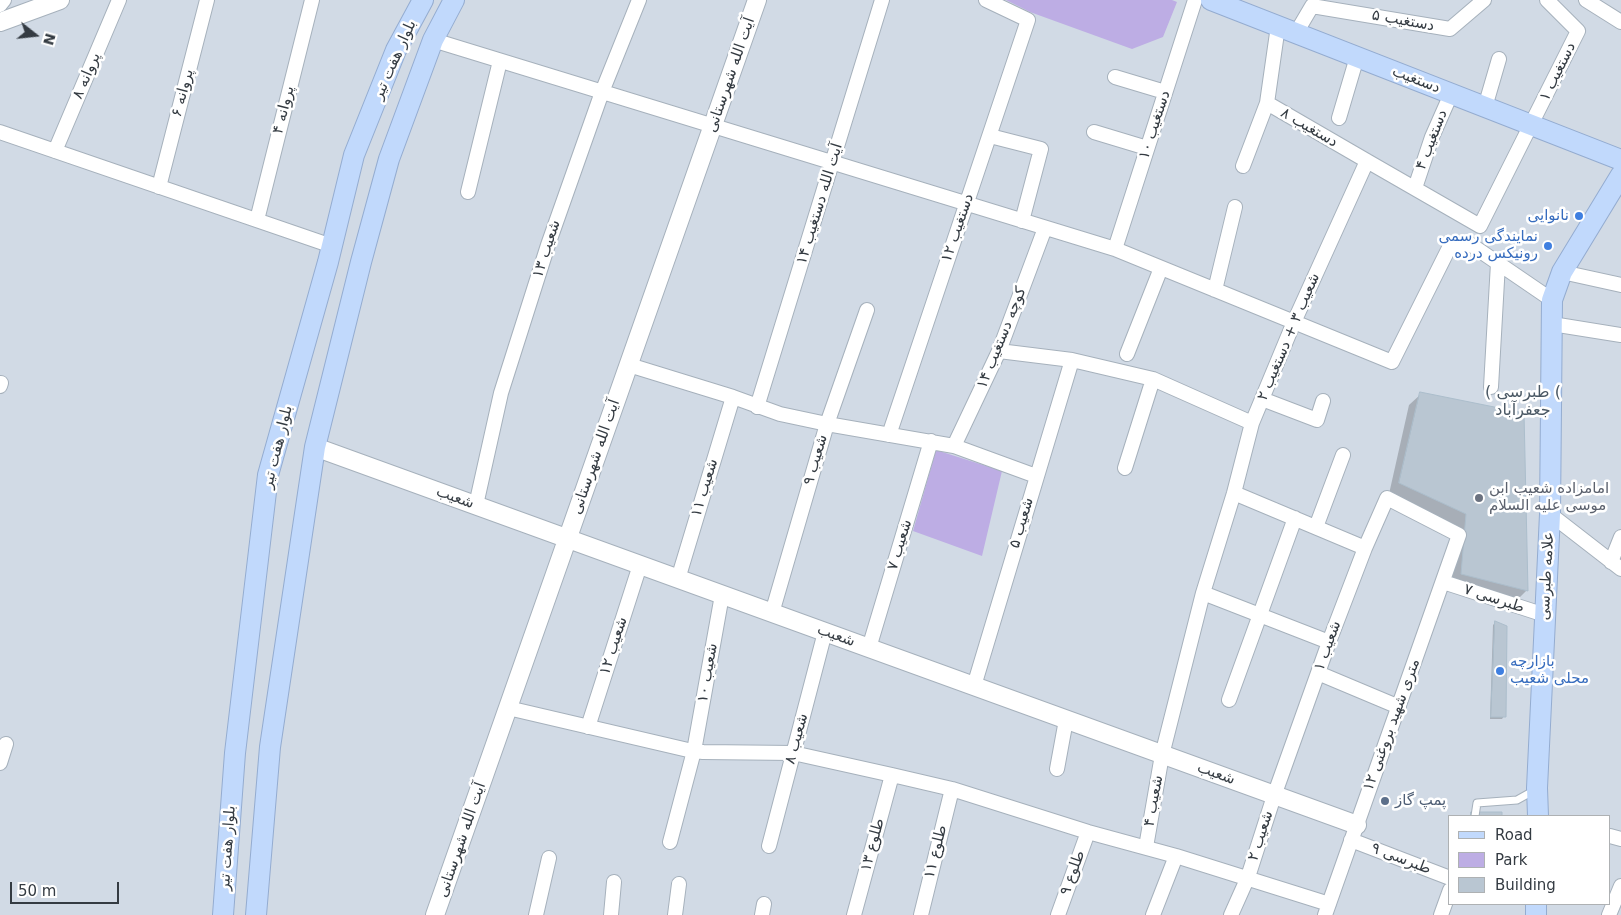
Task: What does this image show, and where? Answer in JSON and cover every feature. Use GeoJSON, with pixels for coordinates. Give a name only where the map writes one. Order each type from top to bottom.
{"type":"FeatureCollection","features":[{"type":"Feature","properties":{"kind":"main road","name":"بلوار هفت تیر"},"geometry":{"type":"LineString","coordinates":[[223,915],[235,753],[268,475],[332,246],[354,155],[396,50],[423,0]]}},
{"type":"Feature","properties":{"kind":"main road","name":"بلوار هفت تیر"},"geometry":{"type":"LineString","coordinates":[[256,915],[258,872],[270,747],[315,447],[389,159],[433,40],[454,0]]}},
{"type":"Feature","properties":{"kind":"main road","name":"دستغیب"},"geometry":{"type":"LineString","coordinates":[[1211,0],[1278,26],[1298,31],[1357,57],[1621,160]]}},
{"type":"Feature","properties":{"kind":"main road","name":"علامه طبرسی"},"geometry":{"type":"LineString","coordinates":[[1542,815],[1537,788],[1550,514],[1552,300],[1562,272],[1621,175]]}},
{"type":"Feature","properties":{"kind":"main road"},"geometry":{"type":"LineString","coordinates":[[226,872],[258,872]]}},
{"type":"Feature","properties":{"kind":"street"},"geometry":{"type":"LineString","coordinates":[[0,5],[4,0]]}},
{"type":"Feature","properties":{"kind":"street"},"geometry":{"type":"LineString","coordinates":[[0,22],[60,0]]}},
{"type":"Feature","properties":{"kind":"street","name":"پروانه ۸"},"geometry":{"type":"LineString","coordinates":[[55,151],[119,0]]}},
{"type":"Feature","properties":{"kind":"street","name":"پروانه ۶"},"geometry":{"type":"LineString","coordinates":[[159,186],[207,0]]}},
{"type":"Feature","properties":{"kind":"street","name":"پروانه ۴"},"geometry":{"type":"LineString","coordinates":[[257,220],[312,0]]}},
{"type":"Feature","properties":{"kind":"street","name":"شعیب ۱۳"},"geometry":{"type":"LineString","coordinates":[[476,505],[502,393],[548,245],[602,92],[640,0]]}},
{"type":"Feature","properties":{"kind":"street","name":"آیت الله شهرستانی"},"geometry":{"type":"LineString","coordinates":[[438,915],[567,538],[757,0]]}},
{"type":"Feature","properties":{"kind":"street","name":"آیت الله دستغیب ۱۴"},"geometry":{"type":"LineString","coordinates":[[758,407],[882,0]]}},
{"type":"Feature","properties":{"kind":"street","name":"دستغیب ۱۲"},"geometry":{"type":"LineString","coordinates":[[889,435],[1028,20],[986,0]]}},
{"type":"Feature","properties":{"kind":"street","name":"دستغیب ۱۰"},"geometry":{"type":"LineString","coordinates":[[1115,249],[1195,0]]}},
{"type":"Feature","properties":{"kind":"street"},"geometry":{"type":"LineString","coordinates":[[1298,31],[1306,0]]}},
{"type":"Feature","properties":{"kind":"street","name":"دستغیب ۵"},"geometry":{"type":"LineString","coordinates":[[1298,31],[1312,6],[1450,29],[1484,0]]}},
{"type":"Feature","properties":{"kind":"street","name":"دستغیب ۱"},"geometry":{"type":"LineString","coordinates":[[1532,125],[1578,31],[1547,0]]}},
{"type":"Feature","properties":{"kind":"street"},"geometry":{"type":"LineString","coordinates":[[1586,0],[1621,22]]}},
{"type":"Feature","properties":{"kind":"street","name":"دستغیب ۸"},"geometry":{"type":"LineString","coordinates":[[1278,26],[1267,103],[1367,161]]}},
{"type":"Feature","properties":{"kind":"street"},"geometry":{"type":"LineString","coordinates":[[433,40],[1115,249],[1392,362],[1449,248],[1470,244],[1552,300]]}},
{"type":"Feature","properties":{"kind":"street"},"geometry":{"type":"LineString","coordinates":[[1339,118],[1357,57]]}},
{"type":"Feature","properties":{"kind":"street"},"geometry":{"type":"LineString","coordinates":[[1485,107],[1499,59]]}},
{"type":"Feature","properties":{"kind":"street"},"geometry":{"type":"LineString","coordinates":[[468,192],[500,61]]}},
{"type":"Feature","properties":{"kind":"street"},"geometry":{"type":"LineString","coordinates":[[1115,77],[1166,92]]}},
{"type":"Feature","properties":{"kind":"street","name":"دستغیب ۴"},"geometry":{"type":"LineString","coordinates":[[1415,188],[1432,137],[1452,94]]}},
{"type":"Feature","properties":{"kind":"street"},"geometry":{"type":"LineString","coordinates":[[1243,166],[1267,103]]}},
{"type":"Feature","properties":{"kind":"street"},"geometry":{"type":"LineString","coordinates":[[1470,244],[1532,125]]}},
{"type":"Feature","properties":{"kind":"street"},"geometry":{"type":"LineString","coordinates":[[0,132],[332,246]]}},
{"type":"Feature","properties":{"kind":"street"},"geometry":{"type":"LineString","coordinates":[[1094,132],[1147,148]]}},
{"type":"Feature","properties":{"kind":"street"},"geometry":{"type":"LineString","coordinates":[[990,136],[1041,149],[1022,221]]}},
{"type":"Feature","properties":{"kind":"street"},"geometry":{"type":"LineString","coordinates":[[1367,161],[1480,226]]}},
{"type":"Feature","properties":{"kind":"street","name":"شعیب ۳ + دستغیب ۲"},"geometry":{"type":"LineString","coordinates":[[1162,754],[1204,593],[1234,493],[1252,423],[1294,322],[1367,161]]}},
{"type":"Feature","properties":{"kind":"street"},"geometry":{"type":"LineString","coordinates":[[1215,290],[1235,207]]}},
{"type":"Feature","properties":{"kind":"street","name":"کوچه دستغیب ۱۴"},"geometry":{"type":"LineString","coordinates":[[954,446],[999,351],[1045,228]]}},
{"type":"Feature","properties":{"kind":"street"},"geometry":{"type":"LineString","coordinates":[[1491,388],[1498,263]]}},
{"type":"Feature","properties":{"kind":"street"},"geometry":{"type":"LineString","coordinates":[[1127,354],[1161,268]]}},
{"type":"Feature","properties":{"kind":"street"},"geometry":{"type":"LineString","coordinates":[[1562,272],[1621,285]]}},
{"type":"Feature","properties":{"kind":"street","name":"شعیب ۹"},"geometry":{"type":"LineString","coordinates":[[772,613],[827,424],[867,310]]}},
{"type":"Feature","properties":{"kind":"street"},"geometry":{"type":"LineString","coordinates":[[1552,324],[1621,335]]}},
{"type":"Feature","properties":{"kind":"street"},"geometry":{"type":"LineString","coordinates":[[999,351],[1072,360],[1154,379],[1252,423]]}},
{"type":"Feature","properties":{"kind":"street","name":"شعیب ۵"},"geometry":{"type":"LineString","coordinates":[[974,686],[1072,360]]}},
{"type":"Feature","properties":{"kind":"street"},"geometry":{"type":"LineString","coordinates":[[629,365],[733,397],[780,414],[954,446],[1036,476]]}},
{"type":"Feature","properties":{"kind":"street"},"geometry":{"type":"LineString","coordinates":[[1125,468],[1154,379]]}},
{"type":"Feature","properties":{"kind":"street","name":"شعیب ۱۱"},"geometry":{"type":"LineString","coordinates":[[678,579],[733,397]]}},
{"type":"Feature","properties":{"kind":"street"},"geometry":{"type":"LineString","coordinates":[[1262,399],[1318,420],[1323,401]]}},
{"type":"Feature","properties":{"kind":"street","name":"شعیب ۷"},"geometry":{"type":"LineString","coordinates":[[869,648],[931,441]]}},
{"type":"Feature","properties":{"kind":"street","name":"شعیب"},"geometry":{"type":"LineString","coordinates":[[315,447],[1162,754],[1274,796],[1354,833]]}},
{"type":"Feature","properties":{"kind":"street"},"geometry":{"type":"LineString","coordinates":[[1316,527],[1343,454]]}},
{"type":"Feature","properties":{"kind":"street"},"geometry":{"type":"LineString","coordinates":[[1234,493],[1366,548]]}},
{"type":"Feature","properties":{"kind":"street","name":"۱۲ متری شهید بروغنی"},"geometry":{"type":"LineString","coordinates":[[1327,910],[1460,535],[1387,498]]}},
{"type":"Feature","properties":{"kind":"street","name":"شعیب ۱"},"geometry":{"type":"LineString","coordinates":[[1274,796],[1329,642],[1387,498]]}},
{"type":"Feature","properties":{"kind":"street"},"geometry":{"type":"LineString","coordinates":[[1550,514],[1616,565],[1621,538]]}},
{"type":"Feature","properties":{"kind":"street"},"geometry":{"type":"LineString","coordinates":[[1230,700],[1295,518]]}},
{"type":"Feature","properties":{"kind":"street","name":"شعیب ۱۲"},"geometry":{"type":"LineString","coordinates":[[588,727],[640,565]]}},
{"type":"Feature","properties":{"kind":"street","name":"طبرسی ۷"},"geometry":{"type":"LineString","coordinates":[[1443,582],[1545,615]]}},
{"type":"Feature","properties":{"kind":"street"},"geometry":{"type":"LineString","coordinates":[[1204,593],[1329,642]]}},
{"type":"Feature","properties":{"kind":"street","name":"شعیب ۱۰"},"geometry":{"type":"LineString","coordinates":[[670,842],[694,751],[722,595]]}},
{"type":"Feature","properties":{"kind":"street","name":"شعیب ۸"},"geometry":{"type":"LineString","coordinates":[[769,846],[825,632]]}},
{"type":"Feature","properties":{"kind":"street"},"geometry":{"type":"LineString","coordinates":[[1318,673],[1399,707]]}},
{"type":"Feature","properties":{"kind":"street"},"geometry":{"type":"LineString","coordinates":[[508,708],[694,751],[793,753],[952,789],[1088,832],[1248,877],[1327,910]]}},
{"type":"Feature","properties":{"kind":"street"},"geometry":{"type":"LineString","coordinates":[[1057,769],[1066,720]]}},
{"type":"Feature","properties":{"kind":"street"},"geometry":{"type":"LineString","coordinates":[[0,763],[6,744]]}},
{"type":"Feature","properties":{"kind":"street","name":"شعیب ۴"},"geometry":{"type":"LineString","coordinates":[[1146,848],[1162,754]]}},
{"type":"Feature","properties":{"kind":"street","name":"طلوع ۱۳"},"geometry":{"type":"LineString","coordinates":[[854,915],[892,775]]}},
{"type":"Feature","properties":{"kind":"street","name":"طلوع ۱۱"},"geometry":{"type":"LineString","coordinates":[[921,915],[952,789]]}},
{"type":"Feature","properties":{"kind":"street","name":"شعیب ۲"},"geometry":{"type":"LineString","coordinates":[[1231,915],[1248,877],[1274,796]]}},
{"type":"Feature","properties":{"kind":"street","name":"طلوع ۹"},"geometry":{"type":"LineString","coordinates":[[1058,915],[1088,832]]}},
{"type":"Feature","properties":{"kind":"street","name":"طبرسی ۹"},"geometry":{"type":"LineString","coordinates":[[1354,833],[1448,877]]}},
{"type":"Feature","properties":{"kind":"street"},"geometry":{"type":"LineString","coordinates":[[1153,915],[1176,856]]}},
{"type":"Feature","properties":{"kind":"street"},"geometry":{"type":"LineString","coordinates":[[536,915],[549,858]]}},
{"type":"Feature","properties":{"kind":"street"},"geometry":{"type":"LineString","coordinates":[[611,915],[614,882]]}},
{"type":"Feature","properties":{"kind":"street"},"geometry":{"type":"LineString","coordinates":[[674,915],[679,884]]}},
{"type":"Feature","properties":{"kind":"street"},"geometry":{"type":"LineString","coordinates":[[1609,915],[1621,886]]}},
{"type":"Feature","properties":{"kind":"street"},"geometry":{"type":"LineString","coordinates":[[1441,915],[1448,896]]}},
{"type":"Feature","properties":{"kind":"lane"},"geometry":{"type":"LineString","coordinates":[[1475,815],[1477,803],[1517,800],[1537,788]]}},
{"type":"Feature","properties":{"kind":"shaded area"},"geometry":{"type":"Polygon","coordinates":[[[0,0],[1621,0],[1621,915],[0,915],[0,0]]]}},
{"type":"Feature","properties":{"kind":"green space"},"geometry":{"type":"Polygon","coordinates":[[[1006,0],[1172,0],[1177,2],[1163,37],[1132,49],[1030,12],[1006,0]]]}},
{"type":"Feature","properties":{"kind":"green space"},"geometry":{"type":"Polygon","coordinates":[[[936,450],[1002,471],[982,556],[913,531],[936,450]]]}},
{"type":"Feature","properties":{"kind":"building","name":"امامزاده شعیب ابن موسی علیه السلام"},"geometry":{"type":"Polygon","coordinates":[[[1420,392],[1524,413],[1528,591],[1461,574],[1466,514],[1399,483],[1420,392]]]}},
{"type":"Feature","properties":{"kind":"building","name":"بازارچه محلی شعیب"},"geometry":{"type":"Polygon","coordinates":[[[1495,621],[1507,626],[1506,717],[1491,717],[1495,621]]]}},
{"type":"Feature","properties":{"kind":"building"},"geometry":{"type":"Polygon","coordinates":[[[1471,812],[1502,812],[1502,815],[1471,815],[1471,812]]]}},
{"type":"Feature","properties":{"kind":"place","name":"نانوایی"},"geometry":{"type":"Point","coordinates":[1579,216]}},
{"type":"Feature","properties":{"kind":"place","name":"نمایندگی رسمی رونیکس درده"},"geometry":{"type":"Point","coordinates":[1548,246]}},
{"type":"Feature","properties":{"kind":"place","name":"امامزاده شعیب ابن موسی علیه السلام"},"geometry":{"type":"Point","coordinates":[1479,498]}},
{"type":"Feature","properties":{"kind":"place","name":"بازارچه محلی شعیب"},"geometry":{"type":"Point","coordinates":[1500,671]}},
{"type":"Feature","properties":{"kind":"place","name":"پمپ گاز"},"geometry":{"type":"Point","coordinates":[1385,801]}},
{"type":"Feature","properties":{"kind":"district","name":"( طبرسی ( جعفرآباد"},"geometry":{"type":"Point","coordinates":[1523,402]}}]}
